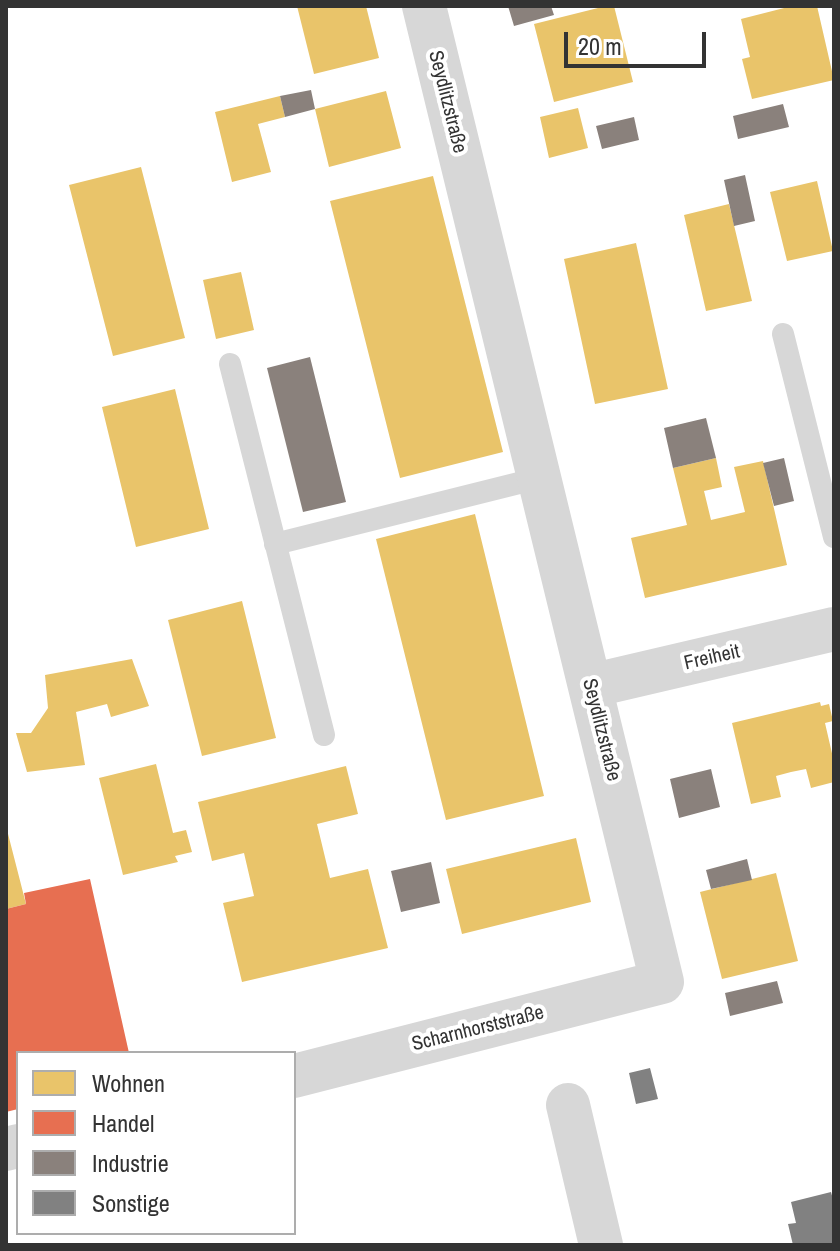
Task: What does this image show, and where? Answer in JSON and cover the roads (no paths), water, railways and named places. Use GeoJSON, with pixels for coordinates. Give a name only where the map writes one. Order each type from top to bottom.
{"type":"FeatureCollection","features":[{"type":"Feature","properties":{"kind":"street","name":"Seydlitzstraße"},"geometry":{"type":"LineString","coordinates":[[424,6],[662,982]]}},
{"type":"Feature","properties":{"kind":"street","name":"Freiheit"},"geometry":{"type":"LineString","coordinates":[[590,686],[834,629]]}},
{"type":"Feature","properties":{"kind":"street","name":"Scharnhorststraße"},"geometry":{"type":"LineString","coordinates":[[296,1075],[662,982]]}},
{"type":"Feature","properties":{"kind":"street"},"geometry":{"type":"LineString","coordinates":[[568,1105],[601,1245]]}},
{"type":"Feature","properties":{"kind":"lane"},"geometry":{"type":"LineString","coordinates":[[783,334],[834,537]]}},
{"type":"Feature","properties":{"kind":"lane"},"geometry":{"type":"LineString","coordinates":[[230,364],[324,735]]}},
{"type":"Feature","properties":{"kind":"lane"},"geometry":{"type":"LineString","coordinates":[[275,544],[539,478]]}}]}
